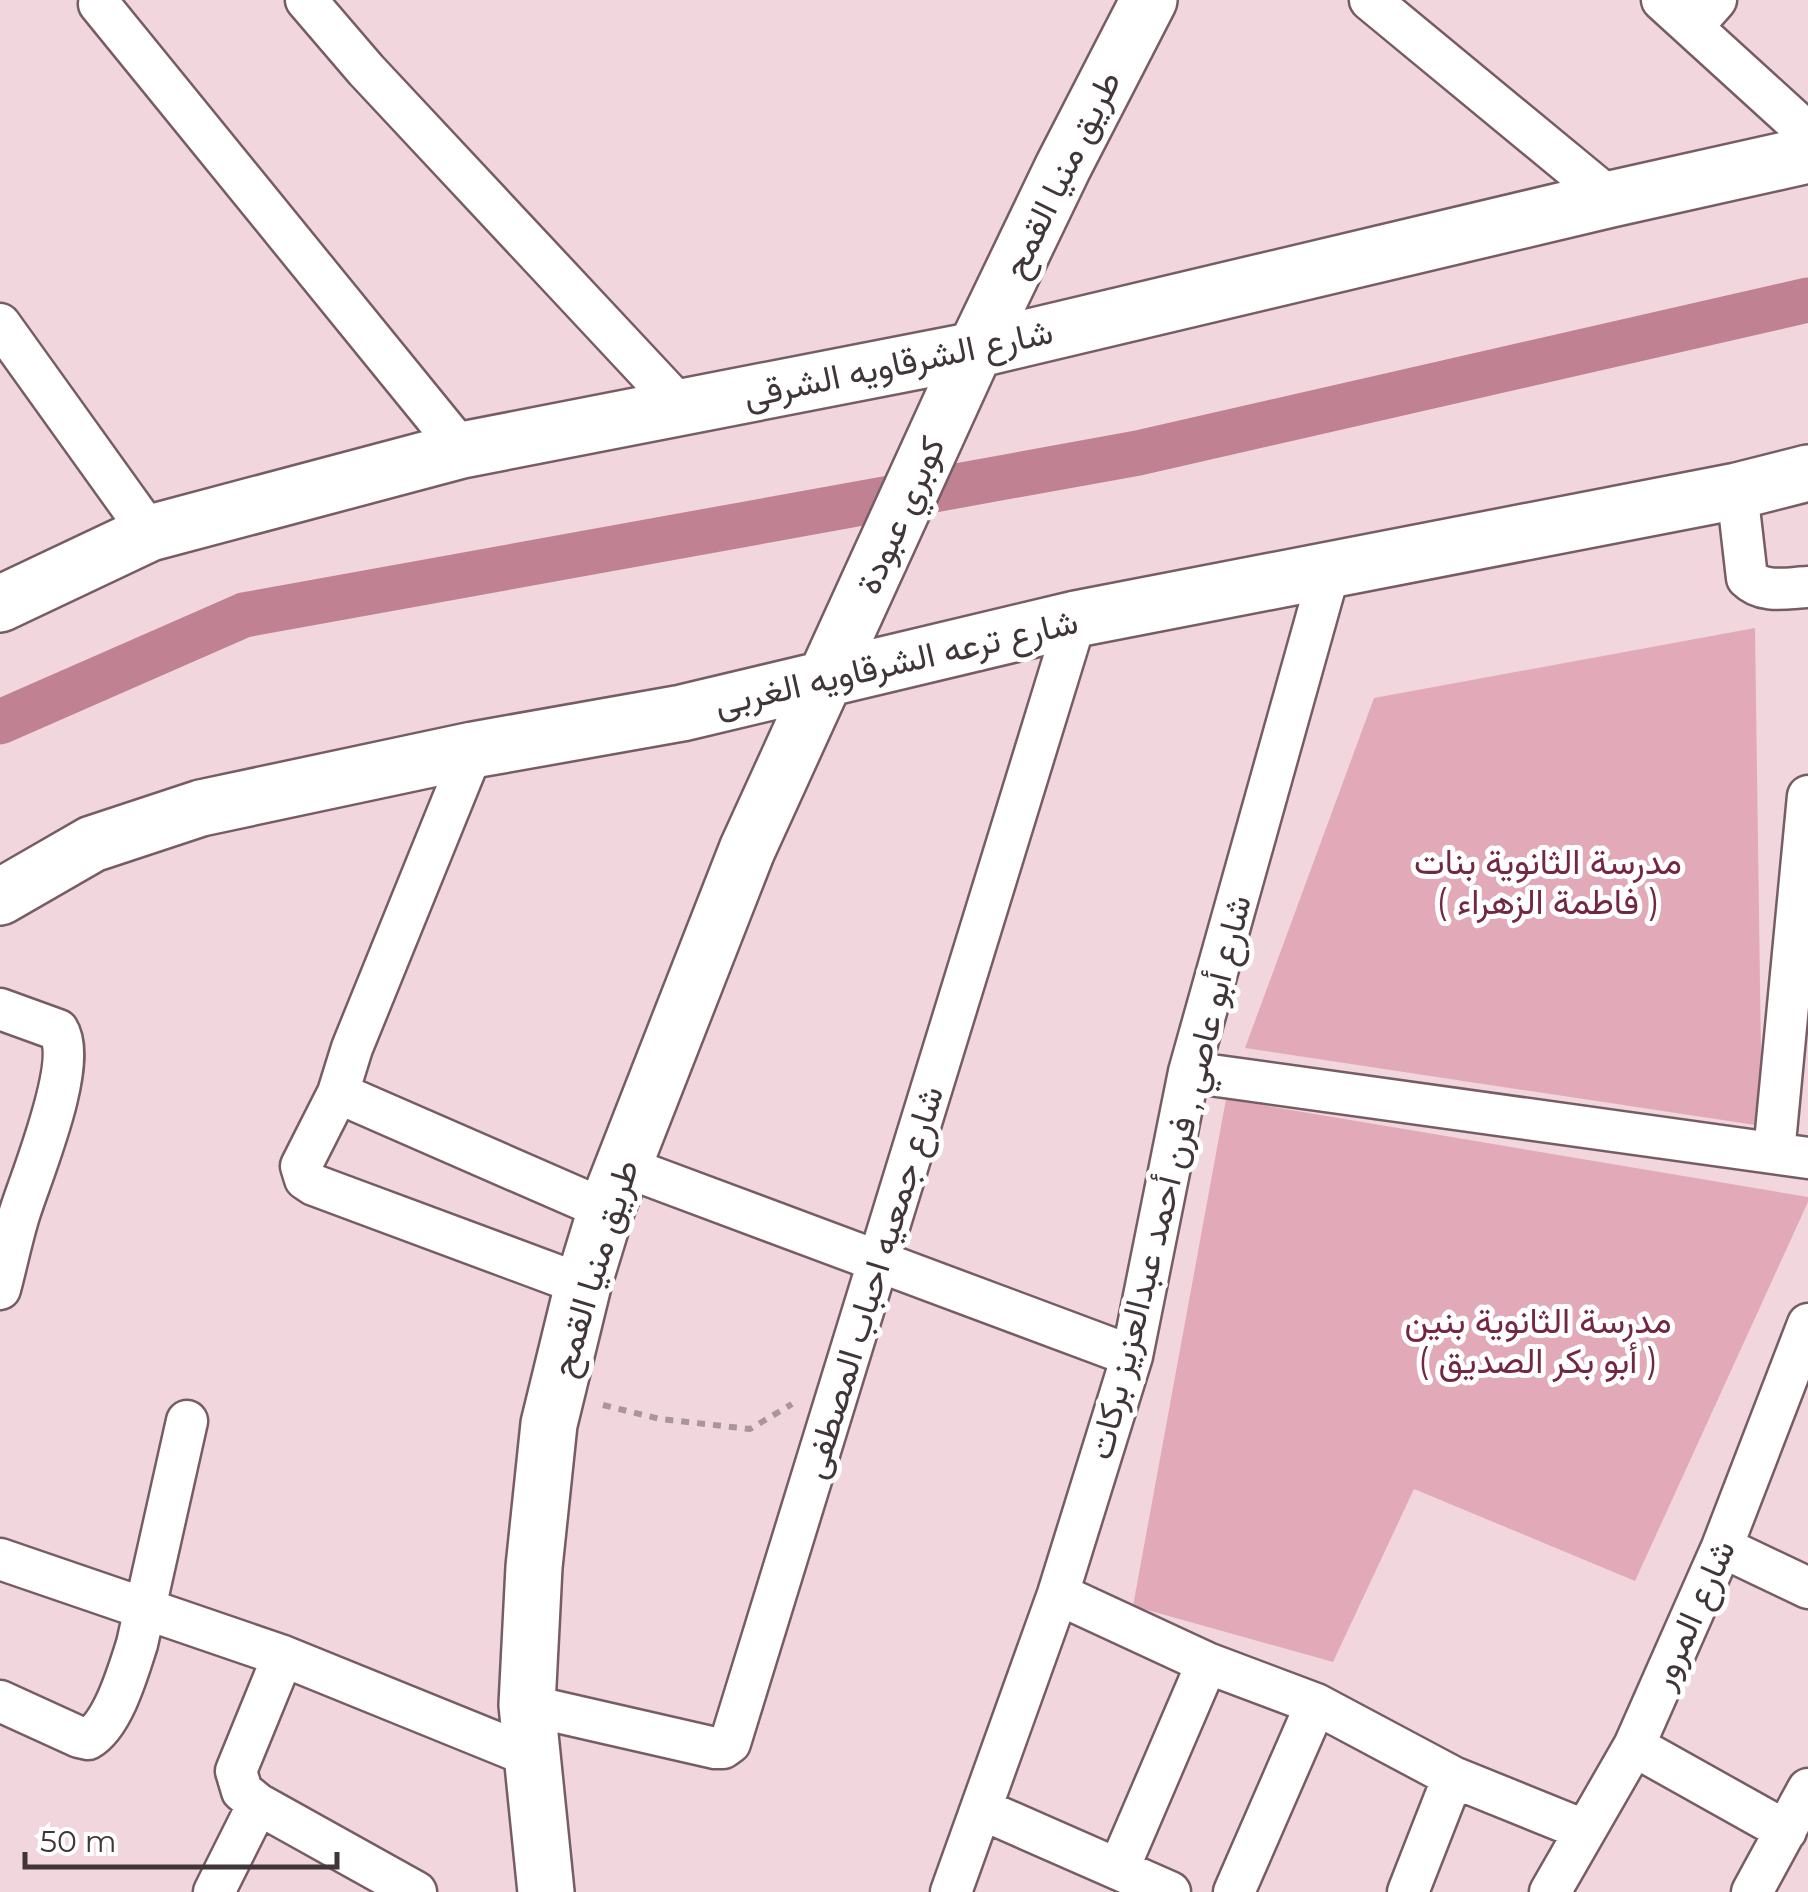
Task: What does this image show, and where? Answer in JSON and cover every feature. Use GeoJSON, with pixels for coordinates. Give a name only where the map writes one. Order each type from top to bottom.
{"type":"FeatureCollection","features":[{"type":"Feature","properties":{"kind":"street"},"geometry":{"type":"LineString","coordinates":[[306,0],[379,84],[681,407]]}},
{"type":"Feature","properties":{"kind":"street","name":"طريق منيا القمح"},"geometry":{"type":"LineString","coordinates":[[975,350],[1149,0]]}},
{"type":"Feature","properties":{"kind":"street"},"geometry":{"type":"LineString","coordinates":[[1370,0],[1611,199]]}},
{"type":"Feature","properties":{"kind":"street"},"geometry":{"type":"LineString","coordinates":[[1662,0],[1704,14],[1808,133]]}},
{"type":"Feature","properties":{"kind":"street"},"geometry":{"type":"LineString","coordinates":[[99,4],[462,450]]}},
{"type":"Feature","properties":{"kind":"street","name":"شارع الشرقاويه الشرقى"},"geometry":{"type":"LineString","coordinates":[[0,604],[150,533],[462,450],[975,350],[1808,155]]}},
{"type":"Feature","properties":{"kind":"street"},"geometry":{"type":"LineString","coordinates":[[0,324],[150,533]]}},
{"type":"Feature","properties":{"kind":"street","name":"كوبري عبودة"},"geometry":{"type":"LineString","coordinates":[[825,680],[975,350]]}},
{"type":"Feature","properties":{"kind":"street","name":"شارع ترعه الشرقاويه الغربى"},"geometry":{"type":"LineString","coordinates":[[0,897],[92,844],[201,808],[473,750],[682,713],[1076,619],[1737,492],[1808,473]]}},
{"type":"Feature","properties":{"kind":"street"},"geometry":{"type":"LineString","coordinates":[[1737,492],[1748,578],[1756,587],[1768,589],[1808,587]]}},
{"type":"Feature","properties":{"kind":"street","name":"شارع أبو عاصي , فرن أحمد عبدالعزيز بركات"},"geometry":{"type":"LineString","coordinates":[[952,1892],[1058,1594],[1132,1356],[1188,1072],[1330,569]]}},
{"type":"Feature","properties":{"kind":"street","name":"شارع جمعيه احباب المصطفى"},"geometry":{"type":"LineString","coordinates":[[529,1731],[715,1748],[730,1744],[1076,619]]}},
{"type":"Feature","properties":{"kind":"street","name":"طريق منيا القمح"},"geometry":{"type":"LineString","coordinates":[[546,1892],[529,1731],[534,1567],[549,1424],[583,1285],[614,1188],[747,850],[825,680]]}},
{"type":"Feature","properties":{"kind":"street"},"geometry":{"type":"LineString","coordinates":[[473,750],[352,1048],[338,1093],[301,1166],[305,1179],[314,1185],[583,1285]]}},
{"type":"Feature","properties":{"kind":"street"},"geometry":{"type":"LineString","coordinates":[[1188,1072],[1791,1155],[1808,796]]}},
{"type":"Feature","properties":{"kind":"street"},"geometry":{"type":"LineString","coordinates":[[0,1010],[58,1030],[64,1042],[56,1109],[20,1212],[0,1289]]}},
{"type":"Feature","properties":{"kind":"street"},"geometry":{"type":"LineString","coordinates":[[338,1093],[614,1188],[878,1262],[1132,1356]]}},
{"type":"Feature","properties":{"kind":"street","name":"شارع المرور"},"geometry":{"type":"LineString","coordinates":[[1550,1892],[1634,1746],[1805,1346]]}},
{"type":"Feature","properties":{"kind":"street"},"geometry":{"type":"LineString","coordinates":[[0,1701],[88,1740],[95,1735],[126,1679],[187,1421]]}},
{"type":"Feature","properties":{"kind":"street"},"geometry":{"type":"LineString","coordinates":[[1722,1547],[1808,1588]]}},
{"type":"Feature","properties":{"kind":"street"},"geometry":{"type":"LineString","coordinates":[[0,1559],[283,1656],[529,1731]]}},
{"type":"Feature","properties":{"kind":"street"},"geometry":{"type":"LineString","coordinates":[[1058,1594],[1207,1663],[1316,1704],[1453,1777],[1584,1830]]}},
{"type":"Feature","properties":{"kind":"street"},"geometry":{"type":"LineString","coordinates":[[283,1656],[236,1772],[242,1791],[258,1804],[416,1892]]}},
{"type":"Feature","properties":{"kind":"street"},"geometry":{"type":"LineString","coordinates":[[1118,1868],[1207,1663]]}},
{"type":"Feature","properties":{"kind":"street"},"geometry":{"type":"LineString","coordinates":[[1234,1892],[1316,1704]]}},
{"type":"Feature","properties":{"kind":"street"},"geometry":{"type":"LineString","coordinates":[[1634,1746],[1799,1815],[1752,1892]]}},
{"type":"Feature","properties":{"kind":"street"},"geometry":{"type":"LineString","coordinates":[[1408,1892],[1453,1777]]}},
{"type":"Feature","properties":{"kind":"street"},"geometry":{"type":"LineString","coordinates":[[214,1892],[258,1804]]}},
{"type":"Feature","properties":{"kind":"street"},"geometry":{"type":"LineString","coordinates":[[981,1809],[1170,1892]]}},
{"type":"Feature","properties":{"kind":"path"},"geometry":{"type":"LineString","coordinates":[[556,1394],[660,1419],[750,1429],[844,1373]]}},
{"type":"Feature","properties":{"kind":"green space","name":"مدرسة الثانوية بنات ( فاطمة الزهراء )"},"geometry":{"type":"Polygon","coordinates":[[[1755,628],[1762,1126],[1245,1048],[1374,698],[1755,628]]]}},
{"type":"Feature","properties":{"kind":"green space","name":"مدرسة الثانوية بنين ( أبو بكر الصديق )"},"geometry":{"type":"Polygon","coordinates":[[[1226,1099],[1808,1197],[1635,1581],[1414,1489],[1333,1662],[1133,1606],[1226,1099]]]}},
{"type":"Feature","properties":{"kind":"waterway"},"geometry":{"type":"LineString","coordinates":[[0,722],[244,615],[1138,453],[1808,300]]}}]}
